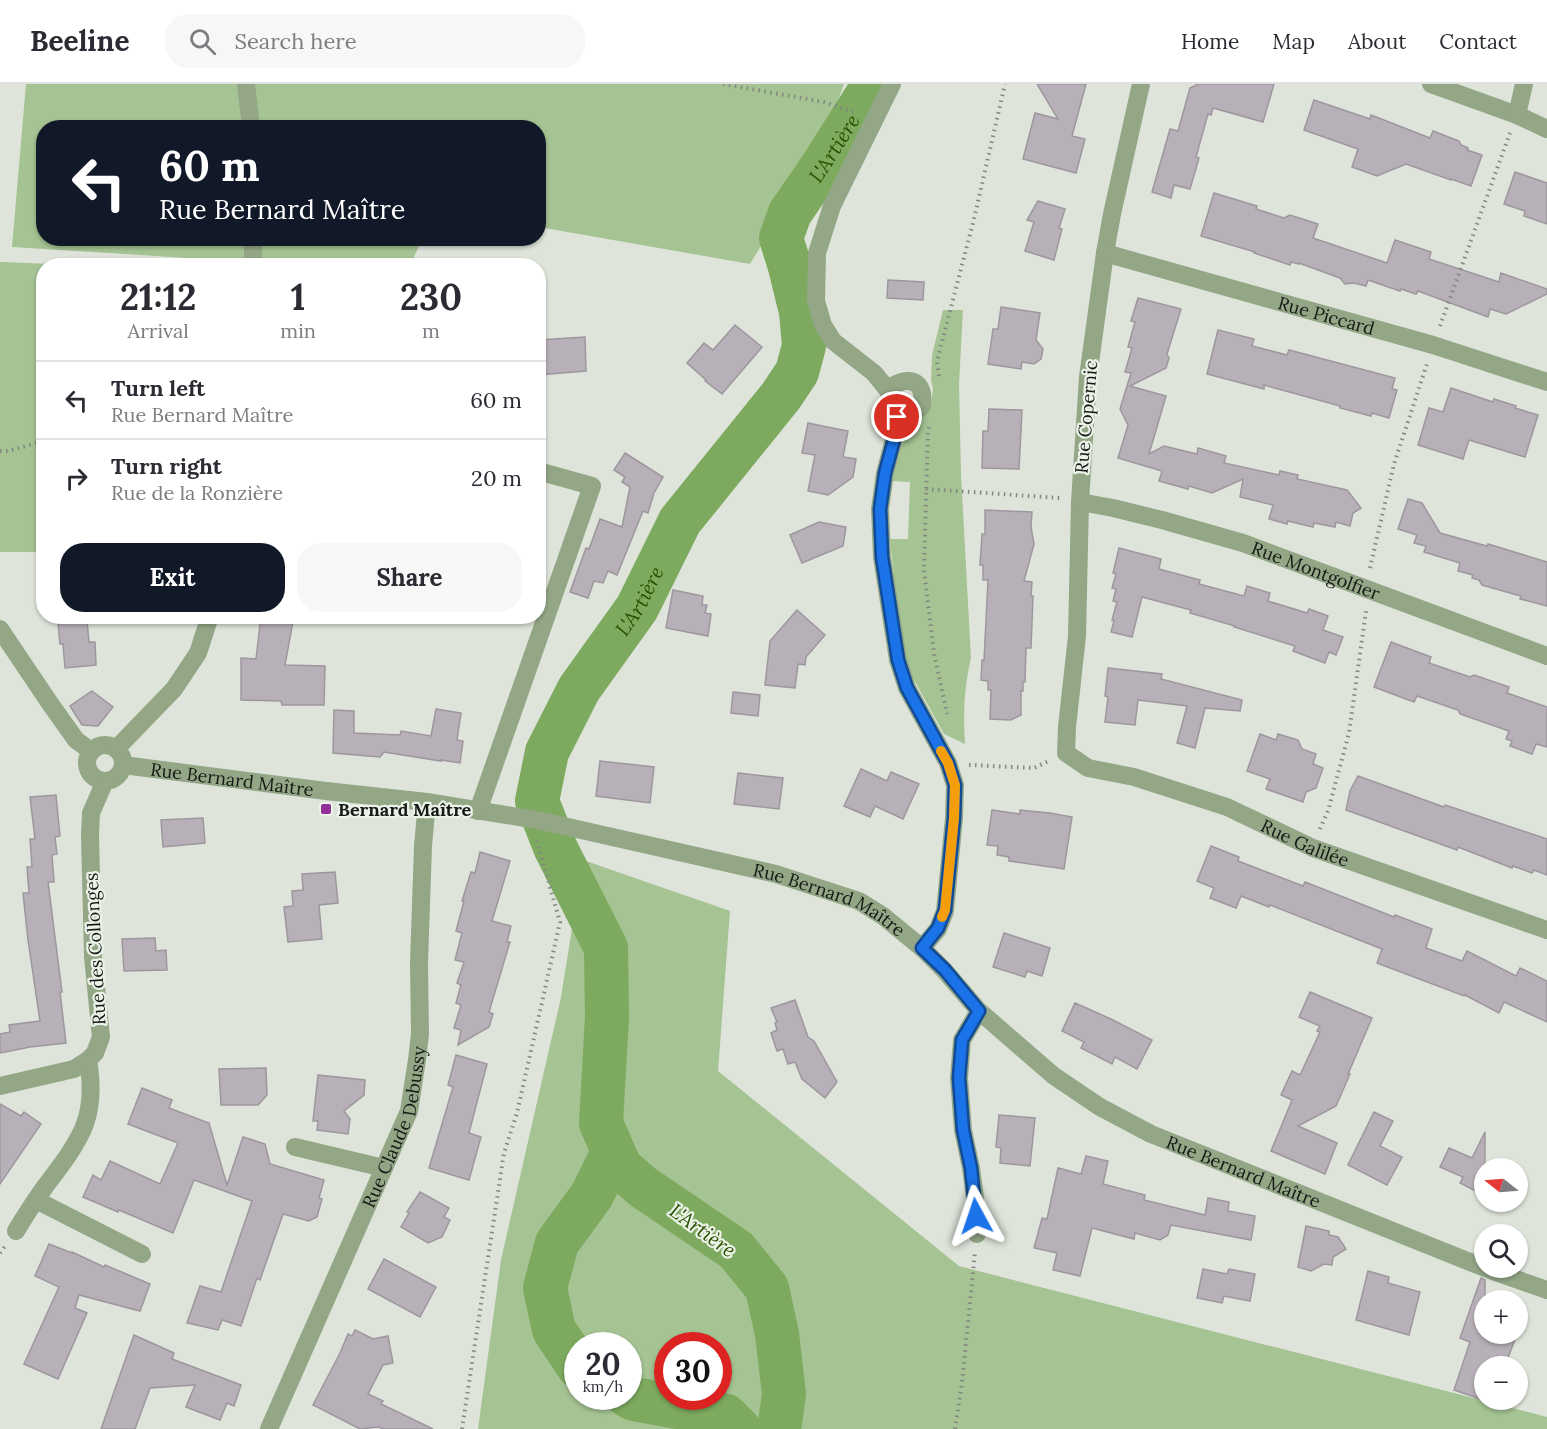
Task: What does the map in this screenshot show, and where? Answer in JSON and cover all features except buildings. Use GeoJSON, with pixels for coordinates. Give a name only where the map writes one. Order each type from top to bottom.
{"type":"FeatureCollection","features":[{"type":"Feature","properties":{"kind":"street"},"geometry":{"type":"LineString","coordinates":[[246,84],[250,120]]}},
{"type":"Feature","properties":{"kind":"street"},"geometry":{"type":"LineString","coordinates":[[892,84],[832,206],[817,253],[816,301],[823,325],[833,340],[874,373],[894,401],[897,417],[880,509],[882,557],[898,660],[907,688],[948,763],[955,785],[945,910],[938,928],[922,948]]}},
{"type":"Feature","properties":{"kind":"street","name":"Rue Copernic"},"geometry":{"type":"LineString","coordinates":[[1066,753],[1077,636],[1080,502],[1088,377],[1112,214],[1141,84]]}},
{"type":"Feature","properties":{"kind":"street"},"geometry":{"type":"LineString","coordinates":[[1431,84],[1516,115],[1547,129]]}},
{"type":"Feature","properties":{"kind":"street"},"geometry":{"type":"LineString","coordinates":[[1516,115],[1524,84]]}},
{"type":"Feature","properties":{"kind":"street","name":"Rue Piccard"},"geometry":{"type":"LineString","coordinates":[[1105,253],[1433,345],[1547,382]]}},
{"type":"Feature","properties":{"kind":"street"},"geometry":{"type":"LineString","coordinates":[[887,389],[900,382],[908,381],[922,388],[924,397],[922,406],[913,413],[897,417]]}},
{"type":"Feature","properties":{"kind":"street"},"geometry":{"type":"LineString","coordinates":[[546,473],[592,486],[546,616]]}},
{"type":"Feature","properties":{"kind":"street","name":"Rue Montgolfier"},"geometry":{"type":"LineString","coordinates":[[1080,502],[1113,508],[1243,543],[1547,656]]}},
{"type":"Feature","properties":{"kind":"street"},"geometry":{"type":"LineString","coordinates":[[120,757],[112,746],[101,746],[91,752],[87,762],[88,768],[94,777],[105,781],[110,781],[119,775],[120,757],[174,689],[198,653],[207,624]]}},
{"type":"Feature","properties":{"kind":"street"},"geometry":{"type":"LineString","coordinates":[[477,812],[543,624]]}},
{"type":"Feature","properties":{"kind":"street"},"geometry":{"type":"LineString","coordinates":[[0,629],[76,740],[91,752]]}},
{"type":"Feature","properties":{"kind":"street","name":"Rue Galilée"},"geometry":{"type":"LineString","coordinates":[[1066,753],[1088,768],[1134,777],[1227,807],[1313,848],[1547,930]]}},
{"type":"Feature","properties":{"kind":"street","name":"Rue Bernard Maître"},"geometry":{"type":"LineString","coordinates":[[120,757],[326,791],[427,802],[537,820],[776,874],[859,901],[883,916],[922,948],[945,970],[979,1011],[1054,1076],[1100,1107],[1151,1134],[1479,1266],[1547,1290]]}},
{"type":"Feature","properties":{"kind":"street","name":"Rue des Collonges"},"geometry":{"type":"LineString","coordinates":[[88,1060],[95,1053],[100,1036],[93,957],[91,813],[105,781]]}},
{"type":"Feature","properties":{"kind":"street","name":"Rue Claude Debussy"},"geometry":{"type":"LineString","coordinates":[[275,1427],[409,1111],[420,1034],[419,963],[422,857],[427,802]]}},
{"type":"Feature","properties":{"kind":"street"},"geometry":{"type":"LineString","coordinates":[[977,1234],[971,1168],[963,1130],[959,1078],[962,1040],[979,1011]]}},
{"type":"Feature","properties":{"kind":"street"},"geometry":{"type":"LineString","coordinates":[[0,1086],[74,1070],[88,1060],[90,1104],[83,1128],[69,1153],[16,1231]]}},
{"type":"Feature","properties":{"kind":"street"},"geometry":{"type":"LineString","coordinates":[[295,1147],[384,1168]]}},
{"type":"Feature","properties":{"kind":"street"},"geometry":{"type":"LineString","coordinates":[[36,1200],[142,1254]]}},
{"type":"Feature","properties":{"kind":"path"},"geometry":{"type":"LineString","coordinates":[[723,84],[824,102],[875,119]]}},
{"type":"Feature","properties":{"kind":"path"},"geometry":{"type":"LineString","coordinates":[[939,379],[937,361],[974,219],[1005,84]]}},
{"type":"Feature","properties":{"kind":"path"},"geometry":{"type":"LineString","coordinates":[[1313,848],[1328,812],[1349,733],[1370,568],[1394,464],[1433,345],[1516,115]]}},
{"type":"Feature","properties":{"kind":"path"},"geometry":{"type":"LineString","coordinates":[[931,422],[928,431],[924,570],[934,653],[947,716]]}},
{"type":"Feature","properties":{"kind":"path"},"geometry":{"type":"LineString","coordinates":[[0,451],[36,443]]}},
{"type":"Feature","properties":{"kind":"path"},"geometry":{"type":"LineString","coordinates":[[926,489],[1055,497],[1080,502]]}},
{"type":"Feature","properties":{"kind":"path"},"geometry":{"type":"LineString","coordinates":[[965,765],[1034,768],[1066,753]]}},
{"type":"Feature","properties":{"kind":"path"},"geometry":{"type":"LineString","coordinates":[[462,1429],[504,1153],[518,1113],[560,922],[537,841],[537,820]]}},
{"type":"Feature","properties":{"kind":"path"},"geometry":{"type":"LineString","coordinates":[[955,1429],[977,1234]]}},
{"type":"Feature","properties":{"kind":"green space"},"geometry":{"type":"Polygon","coordinates":[[[26,84],[844,84],[820,150],[750,264],[546,228],[546,120],[36,120],[36,246],[419,246],[414,258],[189,258],[12,247],[26,84]]]}},
{"type":"Feature","properties":{"kind":"green space"},"geometry":{"type":"Polygon","coordinates":[[[0,262],[36,263],[36,552],[0,552],[0,262]]]}},
{"type":"Feature","properties":{"kind":"green space"},"geometry":{"type":"Polygon","coordinates":[[[943,310],[963,310],[959,384],[961,475],[971,658],[965,701],[965,744],[944,734],[908,669],[897,604],[890,539],[908,539],[910,482],[892,481],[898,455],[906,436],[931,404],[932,355],[943,310]]]}},
{"type":"Feature","properties":{"kind":"green space"},"geometry":{"type":"Polygon","coordinates":[[[583,860],[730,911],[718,1071],[959,1266],[1474,1398],[1474,1410],[1520,1410],[1547,1417],[1547,1429],[478,1429],[501,1260],[561,997],[583,860]]]}},
{"type":"Feature","properties":{"kind":"waterway","name":"L'Artière"},"geometry":{"type":"LineString","coordinates":[[779,1429],[784,1394],[777,1334],[767,1288],[736,1250],[643,1187],[620,1167],[601,1123],[607,1017],[606,948],[555,847],[537,801],[547,752],[579,689],[637,608],[680,521],[781,396],[797,372],[804,346],[801,312],[781,238],[790,213],[874,84]]}},
{"type":"Feature","properties":{"kind":"waterway","name":"L'Artière"},"geometry":{"type":"LineString","coordinates":[[564,1345],[554,1330],[545,1288],[557,1243],[592,1195],[613,1152]]}},
{"type":"Feature","properties":{"kind":"waterway","name":"L'Artière"},"geometry":{"type":"LineString","coordinates":[[642,1400],[726,1416],[739,1429]]}},
{"type":"Feature","properties":{"kind":"slow traffic"},"geometry":{"type":"LineString","coordinates":[[941,751],[948,763],[955,785],[945,910],[942,917]]}},
{"type":"Feature","properties":{"kind":"place","name":"Bernard Maître"},"geometry":{"type":"Point","coordinates":[326,809]}},
{"type":"Feature","properties":{"kind":"route"},"geometry":{"type":"LineString","coordinates":[[897,417],[880,509],[882,557],[898,660],[907,688],[948,763],[955,785],[945,910],[938,928],[922,948],[945,970],[979,1011],[962,1040],[959,1078],[963,1130],[971,1168],[976,1216]]}}]}
